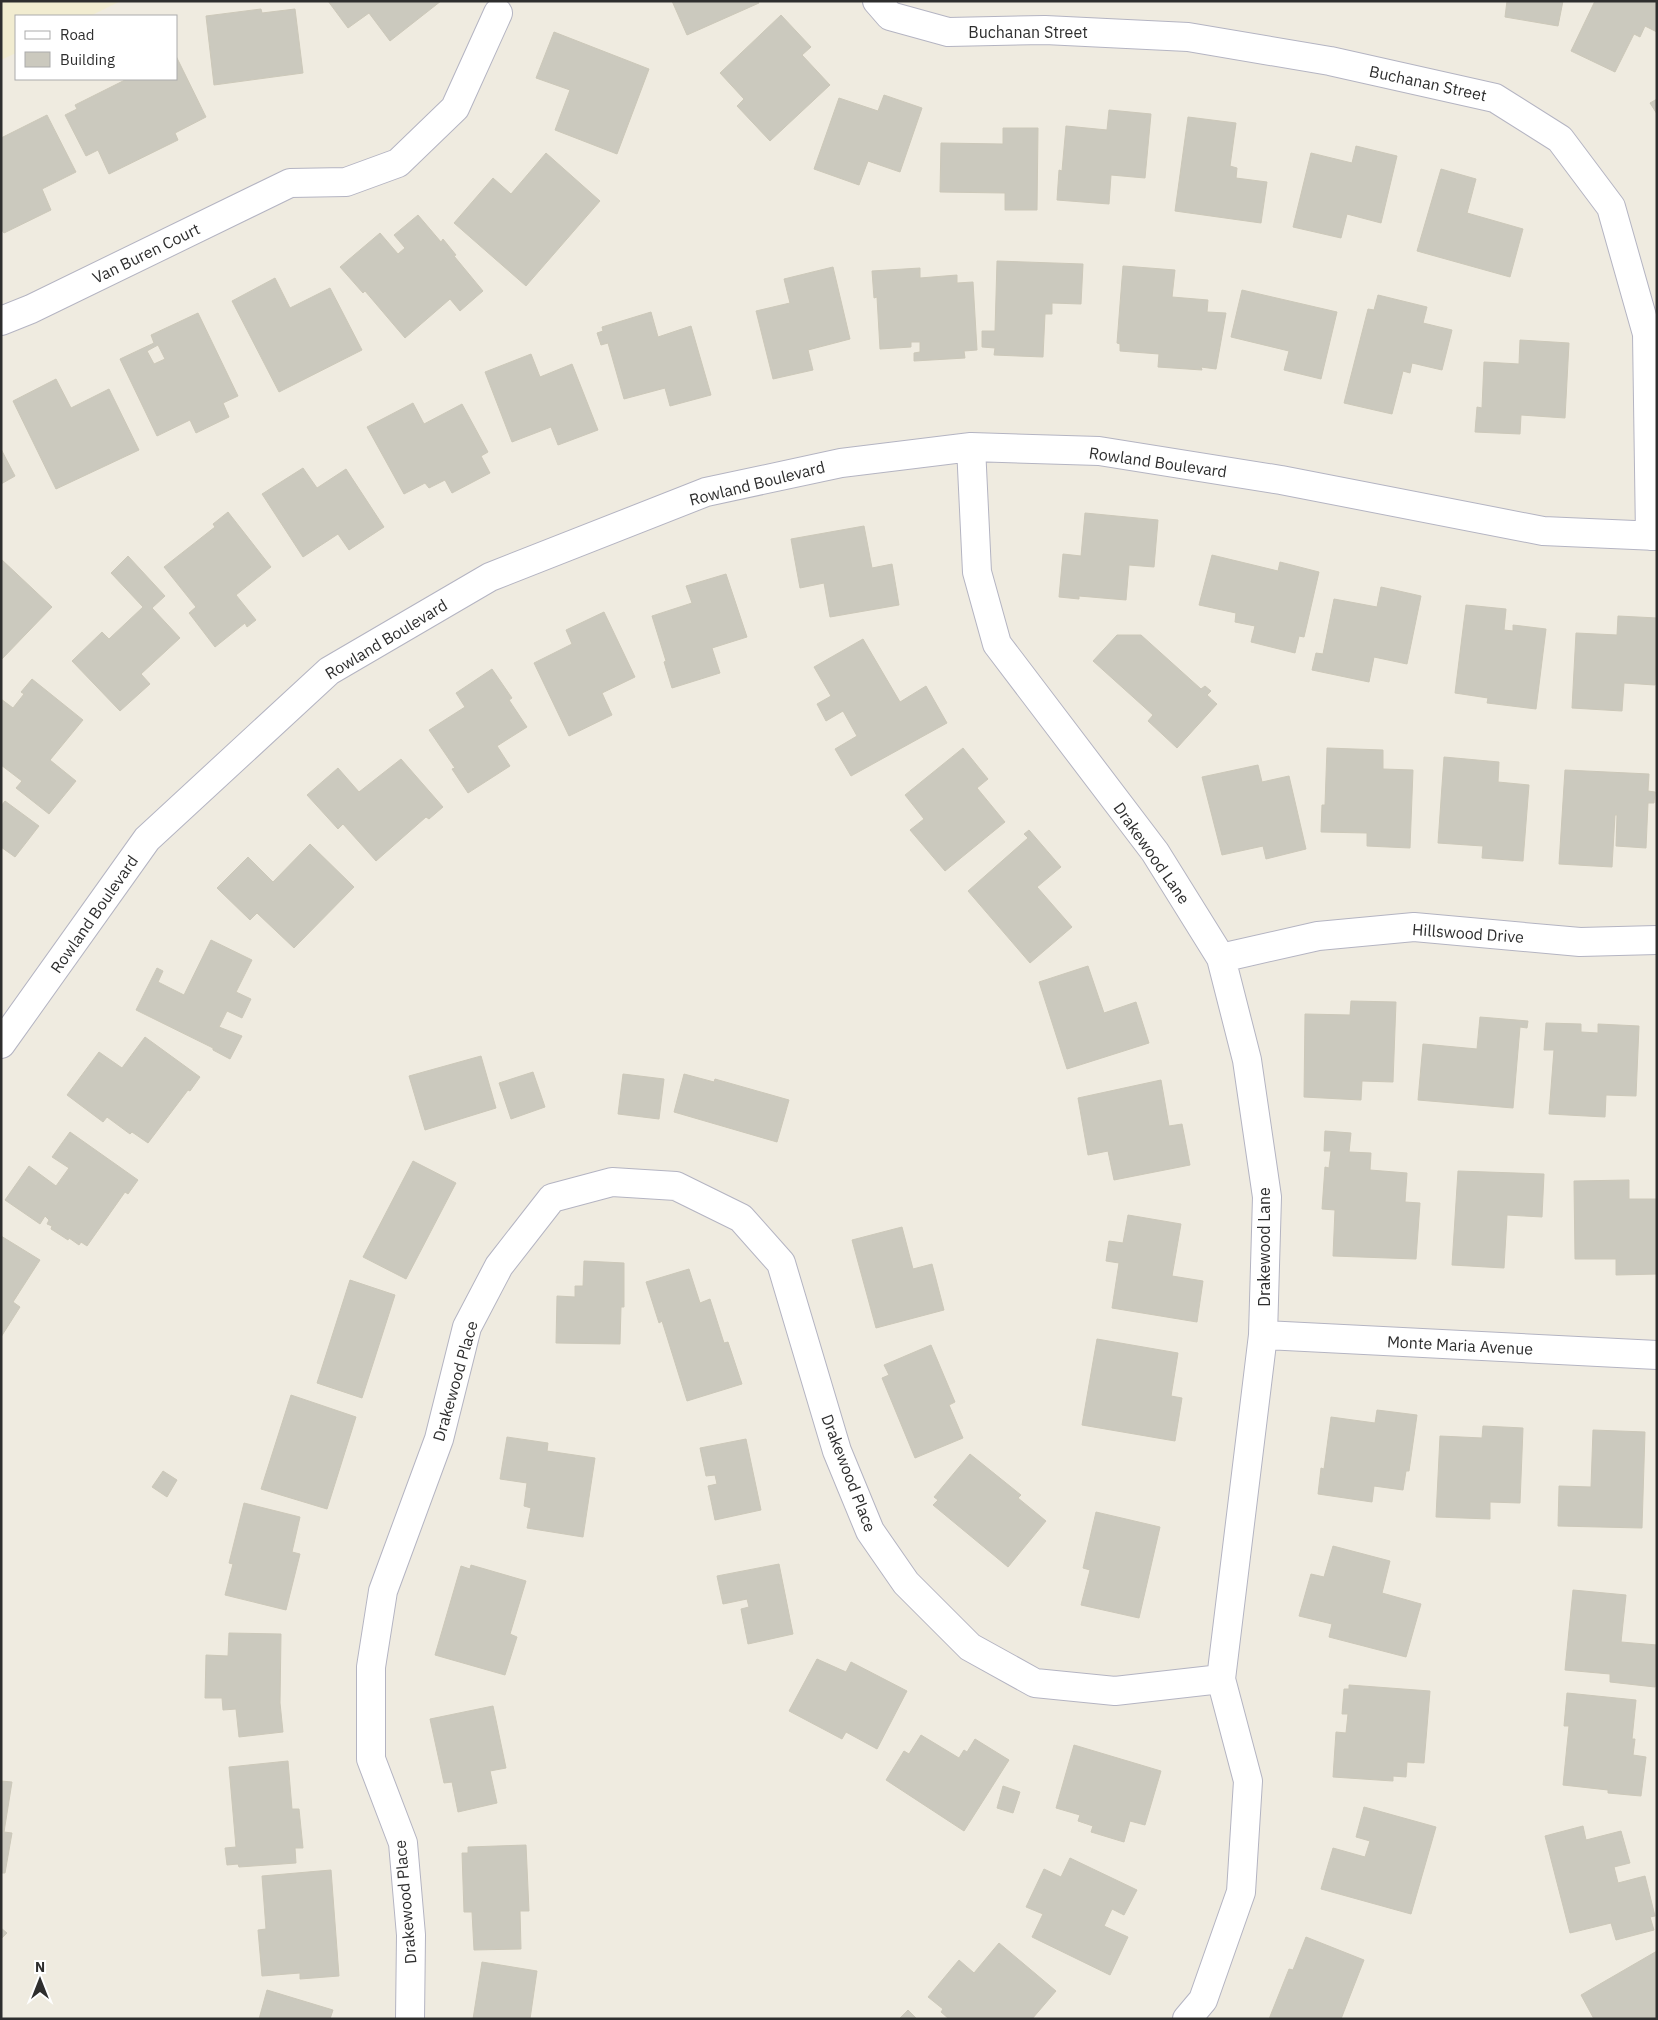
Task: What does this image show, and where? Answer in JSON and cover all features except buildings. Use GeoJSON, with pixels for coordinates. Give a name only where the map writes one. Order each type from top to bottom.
{"type":"FeatureCollection","features":[{"type":"Feature","properties":{"kind":"street","name":"Buchanan Street"},"geometry":{"type":"LineString","coordinates":[[877,1],[890,16],[948,32],[1045,30],[1188,36],[1330,61],[1495,98],[1560,139],[1611,207],[1647,334],[1653,536]]}},
{"type":"Feature","properties":{"kind":"street","name":"Van Buren Court"},"geometry":{"type":"LineString","coordinates":[[1,321],[31,309],[290,183],[346,182],[398,163],[455,108],[498,13]]}},
{"type":"Feature","properties":{"kind":"street","name":"Rowland Boulevard"},"geometry":{"type":"LineString","coordinates":[[1,1044],[147,839],[329,671],[490,577],[706,492],[842,463],[971,447],[1099,451],[1281,480],[1543,531],[1653,536]]}},
{"type":"Feature","properties":{"kind":"street","name":"Drakewood Lane"},"geometry":{"type":"LineString","coordinates":[[971,447],[977,572],[997,644],[1155,852],[1222,958],[1247,1060],[1267,1197],[1263,1335],[1221,1679],[1248,1781],[1241,1892],[1203,2000],[1187,2019]]}},
{"type":"Feature","properties":{"kind":"street","name":"Hillswood Drive"},"geometry":{"type":"LineString","coordinates":[[1222,958],[1318,936],[1414,927],[1580,942],[1657,940]]}},
{"type":"Feature","properties":{"kind":"street","name":"Drakewood Place"},"geometry":{"type":"LineString","coordinates":[[410,2019],[411,1935],[403,1843],[371,1759],[371,1667],[383,1590],[439,1439],[468,1327],[499,1266],[552,1198],[612,1182],[676,1186],[741,1218],[781,1263],[837,1451],[870,1531],[906,1583],[970,1647],[1034,1683],[1115,1691],[1221,1679]]}},
{"type":"Feature","properties":{"kind":"street","name":"Monte Maria Avenue"},"geometry":{"type":"LineString","coordinates":[[1263,1335],[1657,1355]]}},
{"type":"Feature","properties":{"kind":"shaded area"},"geometry":{"type":"Polygon","coordinates":[[[1,1],[121,1],[92,15],[15,15],[15,53],[1,60],[1,1]]]}}]}
